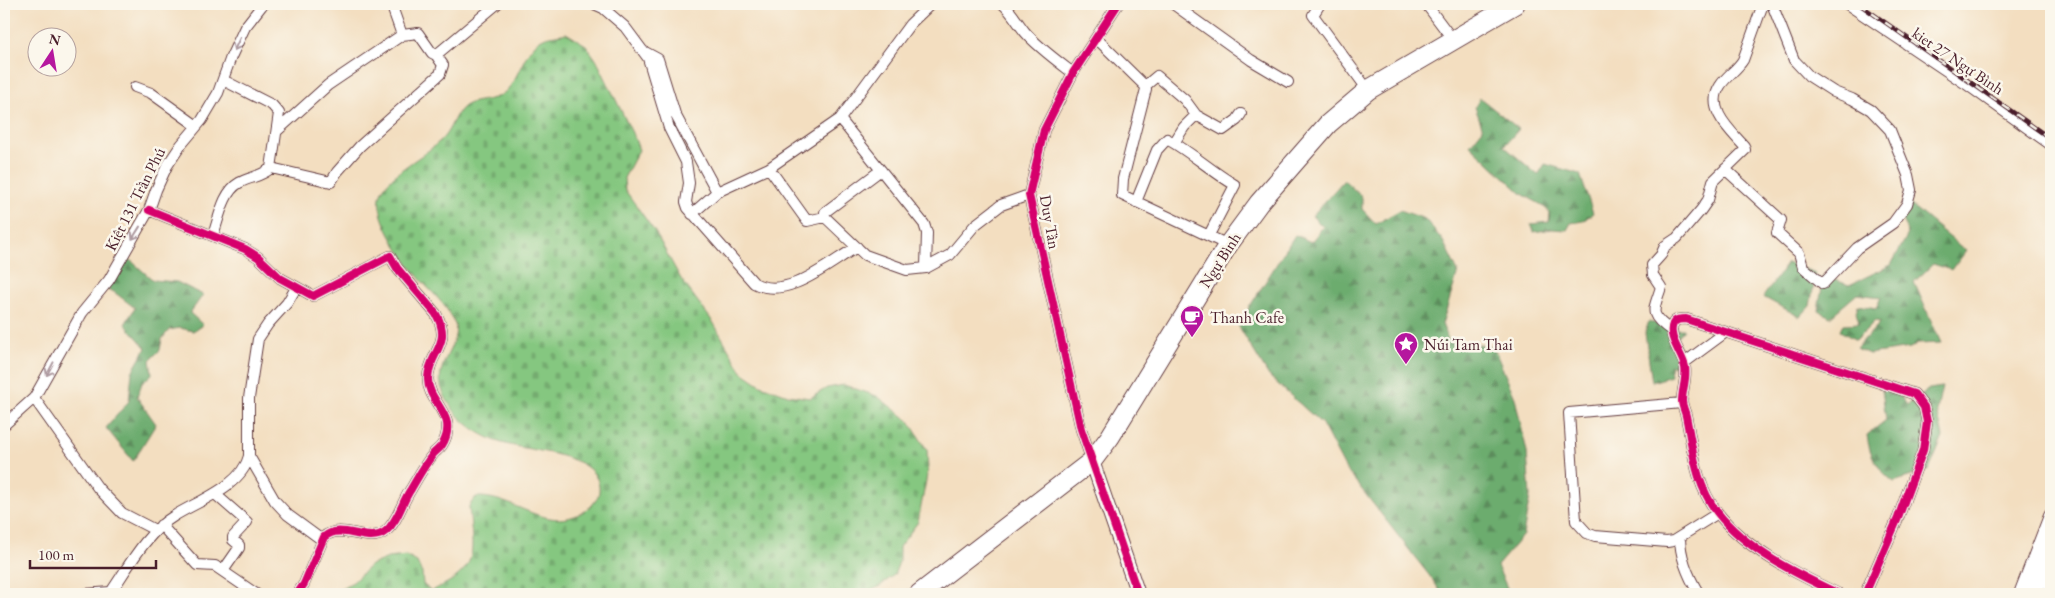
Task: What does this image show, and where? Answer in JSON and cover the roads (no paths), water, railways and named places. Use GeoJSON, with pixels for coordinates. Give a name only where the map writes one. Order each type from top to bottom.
{"type":"FeatureCollection","features":[{"type":"Feature","properties":{"kind":"highway","name":"Ngự Bình"},"geometry":{"type":"LineString","coordinates":[[919,594],[1092,461],[1110,436],[1228,246],[1259,203],[1328,124],[1368,90],[1516,4]]}},
{"type":"Feature","properties":{"kind":"street","name":"Kiệt 131 Trần Phú"},"geometry":{"type":"LineString","coordinates":[[4,425],[34,398],[78,319],[109,280],[149,210],[167,166],[197,126],[218,93],[245,27],[263,4]]}},
{"type":"Feature","properties":{"kind":"street"},"geometry":{"type":"LineString","coordinates":[[391,4],[402,35]]}},
{"type":"Feature","properties":{"kind":"street"},"geometry":{"type":"LineString","coordinates":[[436,55],[497,4]]}},
{"type":"Feature","properties":{"kind":"street"},"geometry":{"type":"LineString","coordinates":[[595,4],[604,8],[626,27],[645,52],[669,128],[686,162],[689,183],[686,202],[692,214],[754,283],[766,288],[776,289],[788,286],[804,279],[857,247]]}},
{"type":"Feature","properties":{"kind":"street"},"geometry":{"type":"LineString","coordinates":[[692,214],[717,192],[769,168],[840,119],[910,24],[931,4]]}},
{"type":"Feature","properties":{"kind":"street"},"geometry":{"type":"LineString","coordinates":[[1003,4],[1025,32],[1043,50],[1073,73]]}},
{"type":"Feature","properties":{"kind":"street","name":"Duy Tân"},"geometry":{"type":"LineString","coordinates":[[1092,461],[1081,429],[1029,195],[1044,130],[1073,73],[1118,4]]}},
{"type":"Feature","properties":{"kind":"street"},"geometry":{"type":"LineString","coordinates":[[1173,4],[1244,56],[1288,82]]}},
{"type":"Feature","properties":{"kind":"street"},"geometry":{"type":"LineString","coordinates":[[1320,4],[1313,15],[1368,90]]}},
{"type":"Feature","properties":{"kind":"street"},"geometry":{"type":"LineString","coordinates":[[1426,4],[1453,40]]}},
{"type":"Feature","properties":{"kind":"street"},"geometry":{"type":"LineString","coordinates":[[1672,331],[1663,325],[1654,311],[1660,287],[1653,275],[1652,266],[1661,255],[1665,246],[1677,238],[1701,210],[1708,200],[1713,181],[1745,150],[1744,146],[1718,116],[1717,92],[1724,81],[1740,66],[1763,4]]}},
{"type":"Feature","properties":{"kind":"street"},"geometry":{"type":"LineString","coordinates":[[1725,169],[1781,220],[1777,233],[1799,253],[1803,267],[1823,284],[1857,248],[1893,223],[1910,197],[1911,190],[1908,175],[1890,130],[1870,110],[1852,99],[1834,92],[1809,76],[1794,60],[1772,4]]}},
{"type":"Feature","properties":{"kind":"street","name":"kiet 27 Ngự Bình"},"geometry":{"type":"LineString","coordinates":[[1847,4],[1966,84],[2051,145]]}},
{"type":"Feature","properties":{"kind":"street"},"geometry":{"type":"LineString","coordinates":[[271,168],[331,182],[337,172],[360,146],[440,74],[443,65],[418,33],[402,35],[328,85],[278,130]]}},
{"type":"Feature","properties":{"kind":"street"},"geometry":{"type":"LineString","coordinates":[[1096,38],[1146,89],[1123,179],[1122,195],[1228,246]]}},
{"type":"Feature","properties":{"kind":"street"},"geometry":{"type":"LineString","coordinates":[[645,52],[658,59],[675,114],[717,192]]}},
{"type":"Feature","properties":{"kind":"street"},"geometry":{"type":"LineString","coordinates":[[1145,86],[1157,76],[1185,100],[1196,114],[1224,130],[1237,120],[1241,114]]}},
{"type":"Feature","properties":{"kind":"street"},"geometry":{"type":"LineString","coordinates":[[213,235],[229,191],[238,183],[265,174],[271,168],[278,130],[279,113],[272,105],[223,80]]}},
{"type":"Feature","properties":{"kind":"street"},"geometry":{"type":"LineString","coordinates":[[135,87],[151,93],[197,126]]}},
{"type":"Feature","properties":{"kind":"street"},"geometry":{"type":"LineString","coordinates":[[1174,143],[1184,127],[1196,114]]}},
{"type":"Feature","properties":{"kind":"street"},"geometry":{"type":"LineString","coordinates":[[840,119],[924,224],[927,233],[926,268]]}},
{"type":"Feature","properties":{"kind":"street"},"geometry":{"type":"LineString","coordinates":[[1136,202],[1148,168],[1157,150],[1167,139],[1235,185],[1208,235]]}},
{"type":"Feature","properties":{"kind":"street"},"geometry":{"type":"LineString","coordinates":[[769,168],[807,221],[825,217]]}},
{"type":"Feature","properties":{"kind":"street"},"geometry":{"type":"LineString","coordinates":[[825,217],[825,212],[881,170]]}},
{"type":"Feature","properties":{"kind":"street"},"geometry":{"type":"LineString","coordinates":[[825,217],[865,255],[907,270],[926,268],[950,255],[975,226],[1001,205],[1029,195]]}},
{"type":"Feature","properties":{"kind":"street"},"geometry":{"type":"LineString","coordinates":[[149,210],[213,235],[258,257],[280,278],[312,296],[387,258],[436,314],[439,348],[429,370],[428,382],[443,412],[447,430],[442,446],[421,467],[397,516],[386,531],[373,536],[337,531],[321,539],[304,584],[297,594]]}},
{"type":"Feature","properties":{"kind":"street"},"geometry":{"type":"LineString","coordinates":[[84,594],[110,593],[158,527],[214,494],[234,479],[247,464],[249,456],[249,398],[258,339],[268,324],[287,304],[296,288]]}},
{"type":"Feature","properties":{"kind":"street"},"geometry":{"type":"LineString","coordinates":[[1839,594],[1758,549],[1736,533],[1718,513],[1699,478],[1691,448],[1686,414],[1682,403],[1686,369],[1672,331],[1673,324],[1677,320],[1686,319],[1914,394],[1924,406],[1927,422],[1923,450],[1898,518],[1865,594]]}},
{"type":"Feature","properties":{"kind":"street"},"geometry":{"type":"LineString","coordinates":[[1684,363],[1726,332]]}},
{"type":"Feature","properties":{"kind":"street"},"geometry":{"type":"LineString","coordinates":[[34,398],[98,488],[122,513],[158,527],[197,566],[215,566],[256,594]]}},
{"type":"Feature","properties":{"kind":"street"},"geometry":{"type":"LineString","coordinates":[[1682,403],[1569,413],[1574,516],[1579,526],[1587,533],[1604,538],[1667,542],[1680,537],[1718,513]]}},
{"type":"Feature","properties":{"kind":"street"},"geometry":{"type":"LineString","coordinates":[[249,456],[275,501],[288,515],[321,539]]}},
{"type":"Feature","properties":{"kind":"street"},"geometry":{"type":"LineString","coordinates":[[1092,461],[1138,594]]}},
{"type":"Feature","properties":{"kind":"street"},"geometry":{"type":"LineString","coordinates":[[214,494],[247,522],[233,537],[239,548],[223,571]]}},
{"type":"Feature","properties":{"kind":"street"},"geometry":{"type":"LineString","coordinates":[[2038,585],[2051,516]]}},
{"type":"Feature","properties":{"kind":"street"},"geometry":{"type":"LineString","coordinates":[[1680,537],[1680,550],[1688,574],[1699,594]]}},
{"type":"Feature","properties":{"kind":"street"},"geometry":{"type":"LineString","coordinates":[[2021,594],[2038,585],[2051,549]]}},
{"type":"Feature","properties":{"kind":"railway"},"geometry":{"type":"LineString","coordinates":[[1859,4],[2051,139]]}},
{"type":"Feature","properties":{"kind":"place","name":"Thanh Cafe"},"geometry":{"type":"Point","coordinates":[1192,338]}},
{"type":"Feature","properties":{"kind":"place","name":"Núi Tam Thai"},"geometry":{"type":"Point","coordinates":[1406,365]}}]}
